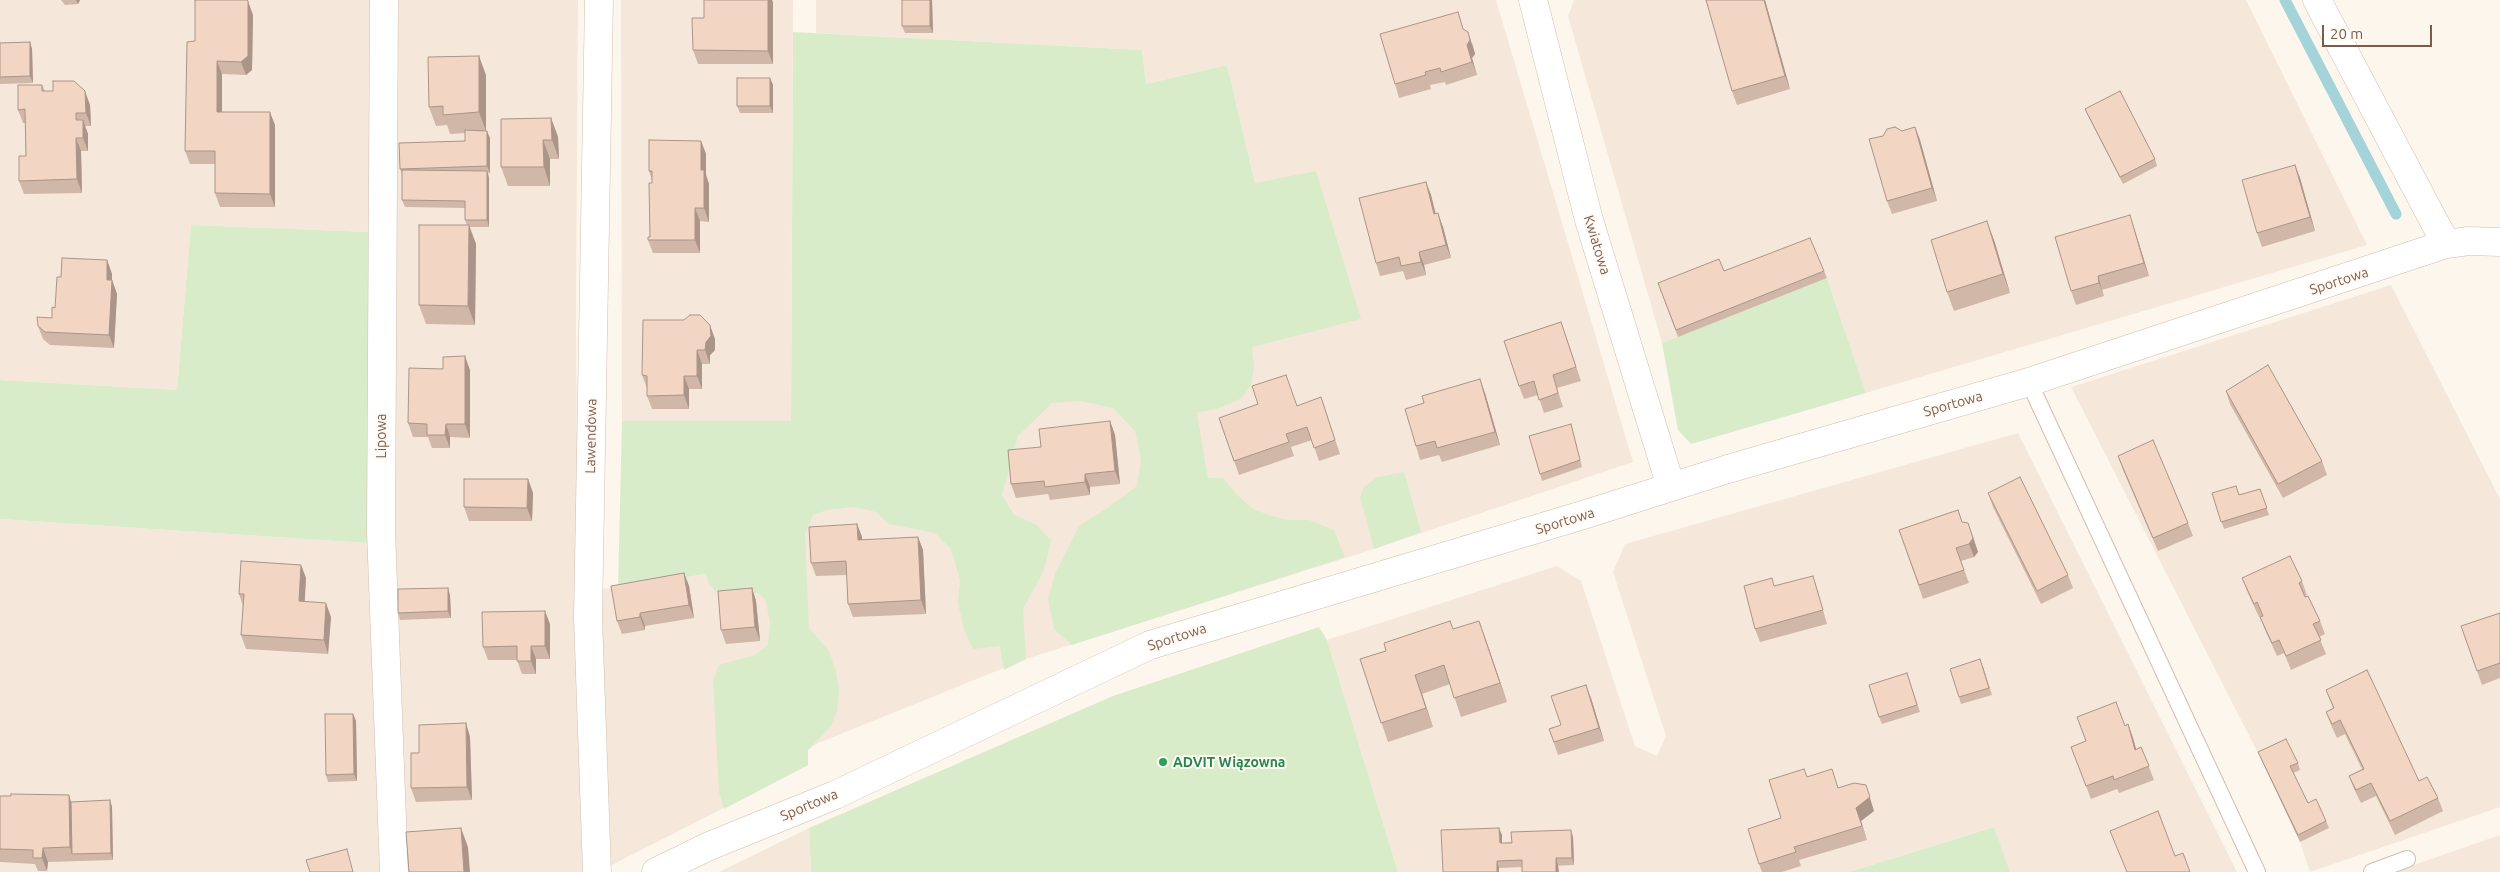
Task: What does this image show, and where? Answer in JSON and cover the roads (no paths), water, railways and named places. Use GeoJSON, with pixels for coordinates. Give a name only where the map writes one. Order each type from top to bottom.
{"type":"FeatureCollection","features":[{"type":"Feature","properties":{"kind":"street","name":"Lipowa"},"geometry":{"type":"LineString","coordinates":[[384,0],[381,532],[394,872]]}},
{"type":"Feature","properties":{"kind":"street","name":"Lawendowa"},"geometry":{"type":"LineString","coordinates":[[597,872],[588,618],[599,0]]}},
{"type":"Feature","properties":{"kind":"street","name":"Kwiatowa"},"geometry":{"type":"LineString","coordinates":[[1533,0],[1590,220],[1671,486]]}},
{"type":"Feature","properties":{"kind":"street"},"geometry":{"type":"LineString","coordinates":[[2317,0],[2446,244]]}},
{"type":"Feature","properties":{"kind":"street","name":"Sportowa"},"geometry":{"type":"LineString","coordinates":[[656,872],[707,847],[835,795],[1150,645],[1583,516],[1671,486],[2029,382],[2446,244],[2470,241],[2500,242]]}},
{"type":"Feature","properties":{"kind":"lane"},"geometry":{"type":"LineString","coordinates":[[2029,382],[2257,872]]}},
{"type":"Feature","properties":{"kind":"lane"},"geometry":{"type":"LineString","coordinates":[[2372,872],[2407,859]]}},
{"type":"Feature","properties":{"kind":"waterway"},"geometry":{"type":"LineString","coordinates":[[2285,0],[2396,214]]}},
{"type":"Feature","properties":{"kind":"place","name":"ADVIT Wiązowna"},"geometry":{"type":"Point","coordinates":[1163,762]}}]}
